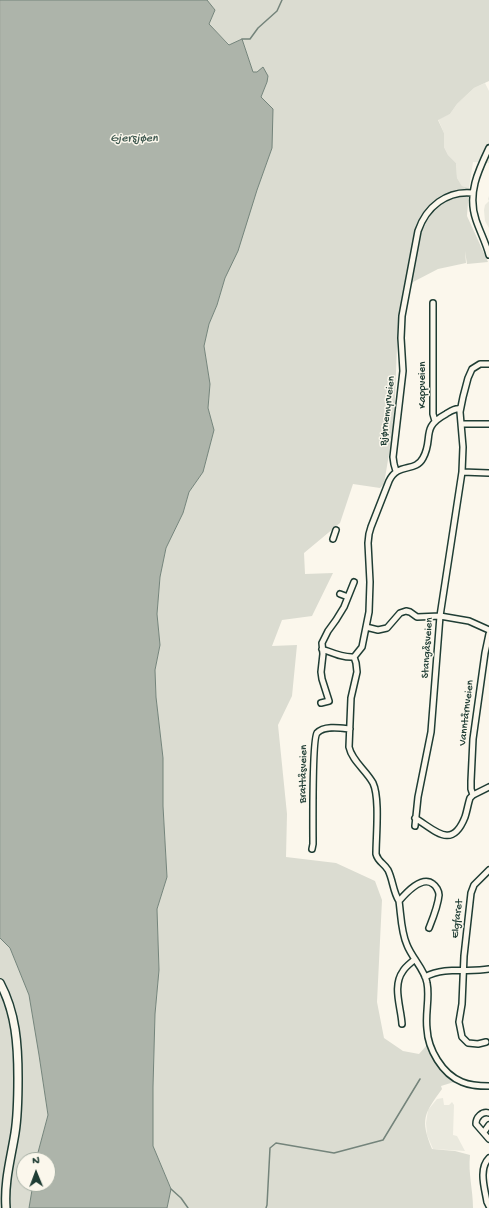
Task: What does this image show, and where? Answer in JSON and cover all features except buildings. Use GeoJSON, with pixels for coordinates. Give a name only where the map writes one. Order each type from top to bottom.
{"type":"FeatureCollection","features":[{"type":"Feature","properties":{"kind":"main road"},"geometry":{"type":"LineString","coordinates":[[0,983],[12,1011],[17,1039],[18,1060],[17,1114],[6,1191],[6,1208]]}},
{"type":"Feature","properties":{"kind":"street"},"geometry":{"type":"LineString","coordinates":[[489,148],[477,175],[472,193],[473,212],[487,242],[489,255]]}},
{"type":"Feature","properties":{"kind":"street","name":"Bjørnemyrveien"},"geometry":{"type":"LineString","coordinates":[[396,471],[393,457],[404,366],[401,323],[418,231],[427,214],[438,202],[448,196],[472,193]]}},
{"type":"Feature","properties":{"kind":"street","name":"Kappveien"},"geometry":{"type":"LineString","coordinates":[[396,471],[417,464],[422,459],[425,454],[429,432],[435,421],[433,414],[433,303]]}},
{"type":"Feature","properties":{"kind":"street","name":"Stangåsveien"},"geometry":{"type":"LineString","coordinates":[[415,826],[418,797],[431,732],[440,616],[462,472],[463,458],[460,409],[470,372],[477,366],[489,364]]}},
{"type":"Feature","properties":{"kind":"street"},"geometry":{"type":"LineString","coordinates":[[435,421],[454,409],[460,409]]}},
{"type":"Feature","properties":{"kind":"street"},"geometry":{"type":"LineString","coordinates":[[461,424],[489,424]]}},
{"type":"Feature","properties":{"kind":"street"},"geometry":{"type":"LineString","coordinates":[[322,649],[344,657],[354,657],[362,648],[370,597],[369,534],[389,481],[396,471]]}},
{"type":"Feature","properties":{"kind":"street"},"geometry":{"type":"LineString","coordinates":[[462,472],[489,473]]}},
{"type":"Feature","properties":{"kind":"street"},"geometry":{"type":"LineString","coordinates":[[333,539],[336,530]]}},
{"type":"Feature","properties":{"kind":"street"},"geometry":{"type":"LineString","coordinates":[[321,703],[329,701],[321,672],[322,643],[344,607],[354,582]]}},
{"type":"Feature","properties":{"kind":"street"},"geometry":{"type":"LineString","coordinates":[[340,594],[348,597]]}},
{"type":"Feature","properties":{"kind":"street"},"geometry":{"type":"LineString","coordinates":[[366,627],[378,630],[387,628],[400,613],[406,611],[418,617],[440,616],[469,621],[489,630]]}},
{"type":"Feature","properties":{"kind":"street","name":"Vanntårnveien"},"geometry":{"type":"LineString","coordinates":[[473,795],[471,789],[473,739],[489,634]]}},
{"type":"Feature","properties":{"kind":"street"},"geometry":{"type":"LineString","coordinates":[[354,657],[356,672],[352,698],[349,747],[351,754],[370,777],[376,792],[376,854],[377,858],[388,870],[396,896],[399,900],[406,944],[425,977],[428,993],[427,1028],[429,1042],[436,1057],[450,1074],[461,1082],[470,1085],[489,1086]]}},
{"type":"Feature","properties":{"kind":"street","name":"Brattåsveien"},"geometry":{"type":"LineString","coordinates":[[312,849],[315,739],[321,730],[327,728],[350,729]]}},
{"type":"Feature","properties":{"kind":"street"},"geometry":{"type":"LineString","coordinates":[[415,818],[439,833],[447,836],[454,834],[460,827],[468,804],[473,795],[489,787]]}},
{"type":"Feature","properties":{"kind":"street","name":"Elgfaret"},"geometry":{"type":"LineString","coordinates":[[486,1042],[479,1047],[468,1043],[462,1037],[459,1022],[464,987],[464,956],[471,893],[474,885],[489,870]]}},
{"type":"Feature","properties":{"kind":"street"},"geometry":{"type":"LineString","coordinates":[[399,900],[419,883],[426,882],[434,884],[439,894],[429,928]]}},
{"type":"Feature","properties":{"kind":"street"},"geometry":{"type":"LineString","coordinates":[[402,1024],[398,1004],[398,982],[403,971],[414,959]]}},
{"type":"Feature","properties":{"kind":"street"},"geometry":{"type":"LineString","coordinates":[[425,977],[445,970],[489,969]]}},
{"type":"Feature","properties":{"kind":"street"},"geometry":{"type":"LineString","coordinates":[[489,1113],[483,1113],[476,1120],[477,1126],[489,1139]]}},
{"type":"Feature","properties":{"kind":"street"},"geometry":{"type":"LineString","coordinates":[[484,1132],[489,1125]]}},
{"type":"Feature","properties":{"kind":"street"},"geometry":{"type":"LineString","coordinates":[[489,1158],[484,1166],[483,1174],[487,1202],[489,1206]]}},
{"type":"Feature","properties":{"kind":"shaded area"},"geometry":{"type":"Polygon","coordinates":[[[207,0],[489,0],[489,81],[474,88],[457,104],[450,114],[438,120],[444,133],[444,147],[448,155],[456,163],[457,178],[462,186],[469,188],[467,216],[488,262],[467,264],[465,251],[466,263],[438,269],[413,282],[398,320],[394,424],[384,484],[380,488],[353,484],[340,523],[304,553],[305,574],[333,573],[312,616],[282,620],[272,646],[297,645],[292,696],[278,725],[287,814],[286,857],[336,863],[375,881],[382,900],[377,1002],[384,1038],[403,1051],[419,1054],[427,1045],[438,1066],[444,1074],[454,1082],[441,1086],[442,1089],[428,1111],[425,1123],[426,1130],[432,1149],[455,1151],[470,1155],[473,1208],[167,1208],[171,1189],[153,1146],[155,1014],[159,967],[157,909],[167,877],[163,806],[163,758],[156,697],[155,670],[160,645],[157,614],[160,576],[166,548],[183,513],[189,492],[203,472],[214,430],[208,408],[210,384],[204,346],[209,324],[272,148],[261,97],[267,82],[260,70],[253,72],[242,39],[230,45],[209,24],[215,10],[207,0]]]}},
{"type":"Feature","properties":{"kind":"shaded area"},"geometry":{"type":"Polygon","coordinates":[[[485,83],[489,91],[489,163],[473,162],[469,188],[462,186],[457,178],[456,163],[448,155],[444,147],[444,133],[438,119],[450,114],[457,104],[474,88],[485,83]]]}},
{"type":"Feature","properties":{"kind":"shaded area"},"geometry":{"type":"Polygon","coordinates":[[[489,201],[489,228],[485,221],[484,210],[485,205],[489,201]]]}},
{"type":"Feature","properties":{"kind":"shaded area"},"geometry":{"type":"Polygon","coordinates":[[[0,938],[10,948],[29,995],[48,1115],[38,1152],[16,1152],[16,1192],[32,1192],[29,1208],[0,1208],[0,938]]]}},
{"type":"Feature","properties":{"kind":"shaded area"},"geometry":{"type":"Polygon","coordinates":[[[443,1098],[444,1105],[449,1105],[452,1102],[454,1105],[453,1135],[457,1136],[465,1151],[433,1149],[427,1135],[426,1123],[428,1110],[437,1099],[443,1098]]]}},
{"type":"Feature","properties":{"kind":"water","name":"Gjersjøen"},"geometry":{"type":"Polygon","coordinates":[[[0,0],[207,0],[215,10],[209,24],[229,45],[242,39],[253,72],[257,72],[263,67],[268,76],[261,97],[273,109],[272,148],[238,251],[225,278],[217,305],[209,324],[204,346],[210,384],[208,408],[214,430],[203,472],[189,492],[183,513],[166,548],[160,577],[157,614],[160,645],[155,670],[156,697],[163,758],[163,806],[167,877],[157,909],[159,970],[155,1014],[153,1146],[171,1189],[167,1208],[29,1208],[32,1192],[56,1192],[56,1152],[38,1152],[48,1115],[29,995],[10,948],[0,938],[0,0]]]}},
{"type":"Feature","properties":{"kind":"waterway"},"geometry":{"type":"LineString","coordinates":[[242,39],[250,39],[258,28],[277,11],[282,0]]}},
{"type":"Feature","properties":{"kind":"waterway"},"geometry":{"type":"LineString","coordinates":[[266,1208],[270,1148],[276,1143],[334,1153],[383,1140],[420,1079]]}},
{"type":"Feature","properties":{"kind":"waterway"},"geometry":{"type":"LineString","coordinates":[[171,1189],[181,1198],[188,1208]]}}]}
